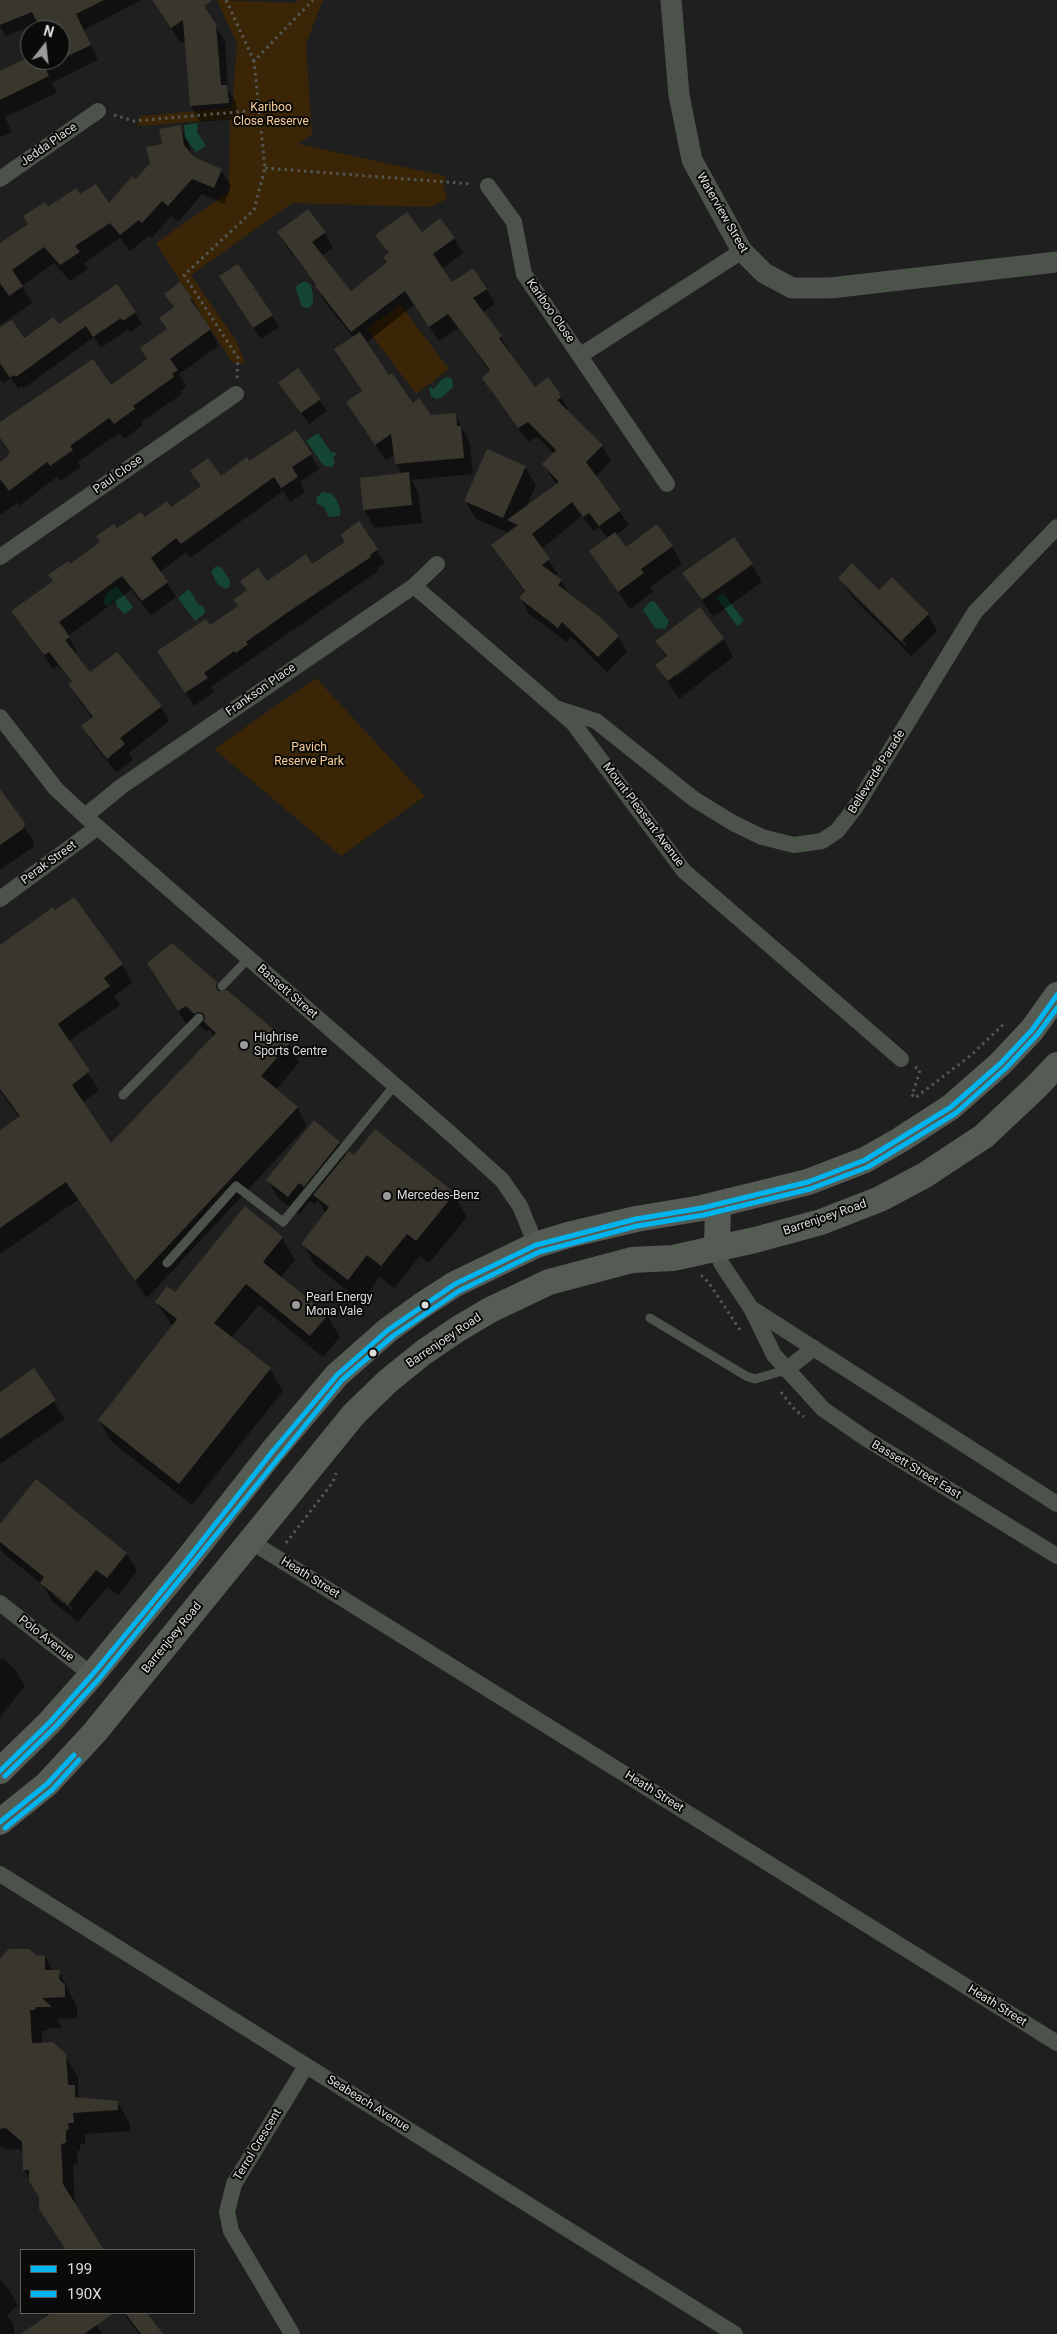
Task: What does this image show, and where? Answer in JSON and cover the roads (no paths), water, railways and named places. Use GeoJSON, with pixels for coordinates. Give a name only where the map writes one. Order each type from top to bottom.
{"type":"FeatureCollection","features":[{"type":"Feature","properties":{"kind":"main road"},"geometry":{"type":"LineString","coordinates":[[0,1771],[50,1722],[92,1675],[272,1452],[337,1375],[388,1330],[455,1284],[536,1245],[568,1235],[636,1219],[718,1204],[808,1182],[865,1160],[951,1107],[1001,1063],[1032,1030],[1057,995]]}},
{"type":"Feature","properties":{"kind":"main road","name":"Barrenjoey Road"},"geometry":{"type":"LineString","coordinates":[[0,1822],[46,1784],[95,1732],[354,1414],[388,1381],[458,1328],[490,1310],[549,1282],[632,1260],[673,1258],[821,1222],[880,1199],[925,1175],[984,1136],[1057,1065]]}},
{"type":"Feature","properties":{"kind":"main road","name":"Bassett Street East"},"geometry":{"type":"LineString","coordinates":[[717,1248],[718,1204]]}},
{"type":"Feature","properties":{"kind":"main road","name":"Bassett Street"},"geometry":{"type":"LineString","coordinates":[[536,1245],[549,1282]]}},
{"type":"Feature","properties":{"kind":"street","name":"Waterview Street"},"geometry":{"type":"LineString","coordinates":[[671,0],[680,95],[692,160],[742,251],[764,273],[792,288],[830,288],[1057,262]]}},
{"type":"Feature","properties":{"kind":"street","name":"Jedda Place"},"geometry":{"type":"LineString","coordinates":[[0,179],[98,111]]}},
{"type":"Feature","properties":{"kind":"street","name":"Kariboo Close"},"geometry":{"type":"LineString","coordinates":[[488,186],[514,222],[524,274],[668,484]]}},
{"type":"Feature","properties":{"kind":"street","name":"Kariboo Close"},"geometry":{"type":"LineString","coordinates":[[581,355],[742,251]]}},
{"type":"Feature","properties":{"kind":"street","name":"Paul Close"},"geometry":{"type":"LineString","coordinates":[[0,557],[236,394]]}},
{"type":"Feature","properties":{"kind":"street","name":"Bellevarde Parade"},"geometry":{"type":"LineString","coordinates":[[556,708],[596,720],[694,799],[733,824],[762,837],[794,844],[822,841],[837,831],[855,808],[975,612],[1057,528]]}},
{"type":"Feature","properties":{"kind":"street","name":"Frankson Place"},"geometry":{"type":"LineString","coordinates":[[85,816],[122,786],[414,586],[437,564]]}},
{"type":"Feature","properties":{"kind":"street","name":"Mount Pleasant Avenue"},"geometry":{"type":"LineString","coordinates":[[414,586],[573,723],[684,871],[901,1059]]}},
{"type":"Feature","properties":{"kind":"street","name":"Bassett Street"},"geometry":{"type":"LineString","coordinates":[[0,717],[56,789],[85,816],[502,1180],[520,1206],[536,1245]]}},
{"type":"Feature","properties":{"kind":"street","name":"Perak Street"},"geometry":{"type":"LineString","coordinates":[[0,899],[98,827]]}},
{"type":"Feature","properties":{"kind":"street","name":"Bassett Street East"},"geometry":{"type":"LineString","coordinates":[[717,1248],[721,1263],[751,1308],[774,1355],[824,1409],[865,1438],[1057,1556]]}},
{"type":"Feature","properties":{"kind":"street","name":"Bassett Street East"},"geometry":{"type":"LineString","coordinates":[[751,1308],[1057,1504]]}},
{"type":"Feature","properties":{"kind":"street"},"geometry":{"type":"LineString","coordinates":[[786,1370],[814,1348]]}},
{"type":"Feature","properties":{"kind":"street","name":"Heath Street"},"geometry":{"type":"LineString","coordinates":[[250,1541],[1057,2043]]}},
{"type":"Feature","properties":{"kind":"street","name":"Polo Avenue"},"geometry":{"type":"LineString","coordinates":[[0,1603],[92,1675]]}},
{"type":"Feature","properties":{"kind":"street","name":"Seabeach Avenue"},"geometry":{"type":"LineString","coordinates":[[0,1874],[735,2334]]}},
{"type":"Feature","properties":{"kind":"street","name":"Terrol Crescent"},"geometry":{"type":"LineString","coordinates":[[292,2334],[231,2231],[228,2212],[234,2184],[306,2066]]}},
{"type":"Feature","properties":{"kind":"lane"},"geometry":{"type":"LineString","coordinates":[[222,986],[248,958]]}},
{"type":"Feature","properties":{"kind":"lane"},"geometry":{"type":"LineString","coordinates":[[123,1095],[199,1018]]}},
{"type":"Feature","properties":{"kind":"lane"},"geometry":{"type":"LineString","coordinates":[[168,1263],[236,1186],[283,1222],[394,1086]]}},
{"type":"Feature","properties":{"kind":"lane"},"geometry":{"type":"LineString","coordinates":[[650,1318],[755,1380],[786,1370]]}},
{"type":"Feature","properties":{"kind":"place","name":"Highrise Sports Centre"},"geometry":{"type":"Point","coordinates":[244,1045]}},
{"type":"Feature","properties":{"kind":"place","name":"Mercedes-Benz"},"geometry":{"type":"Point","coordinates":[387,1196]}},
{"type":"Feature","properties":{"kind":"place","name":"Pearl Energy Mona Vale"},"geometry":{"type":"Point","coordinates":[296,1305]}},
{"type":"Feature","properties":{"kind":"park label","name":"Kariboo Close Reserve"},"geometry":{"type":"Point","coordinates":[271,115]}},
{"type":"Feature","properties":{"kind":"park label","name":"Pavich Reserve Park"},"geometry":{"type":"Point","coordinates":[309,755]}}]}
